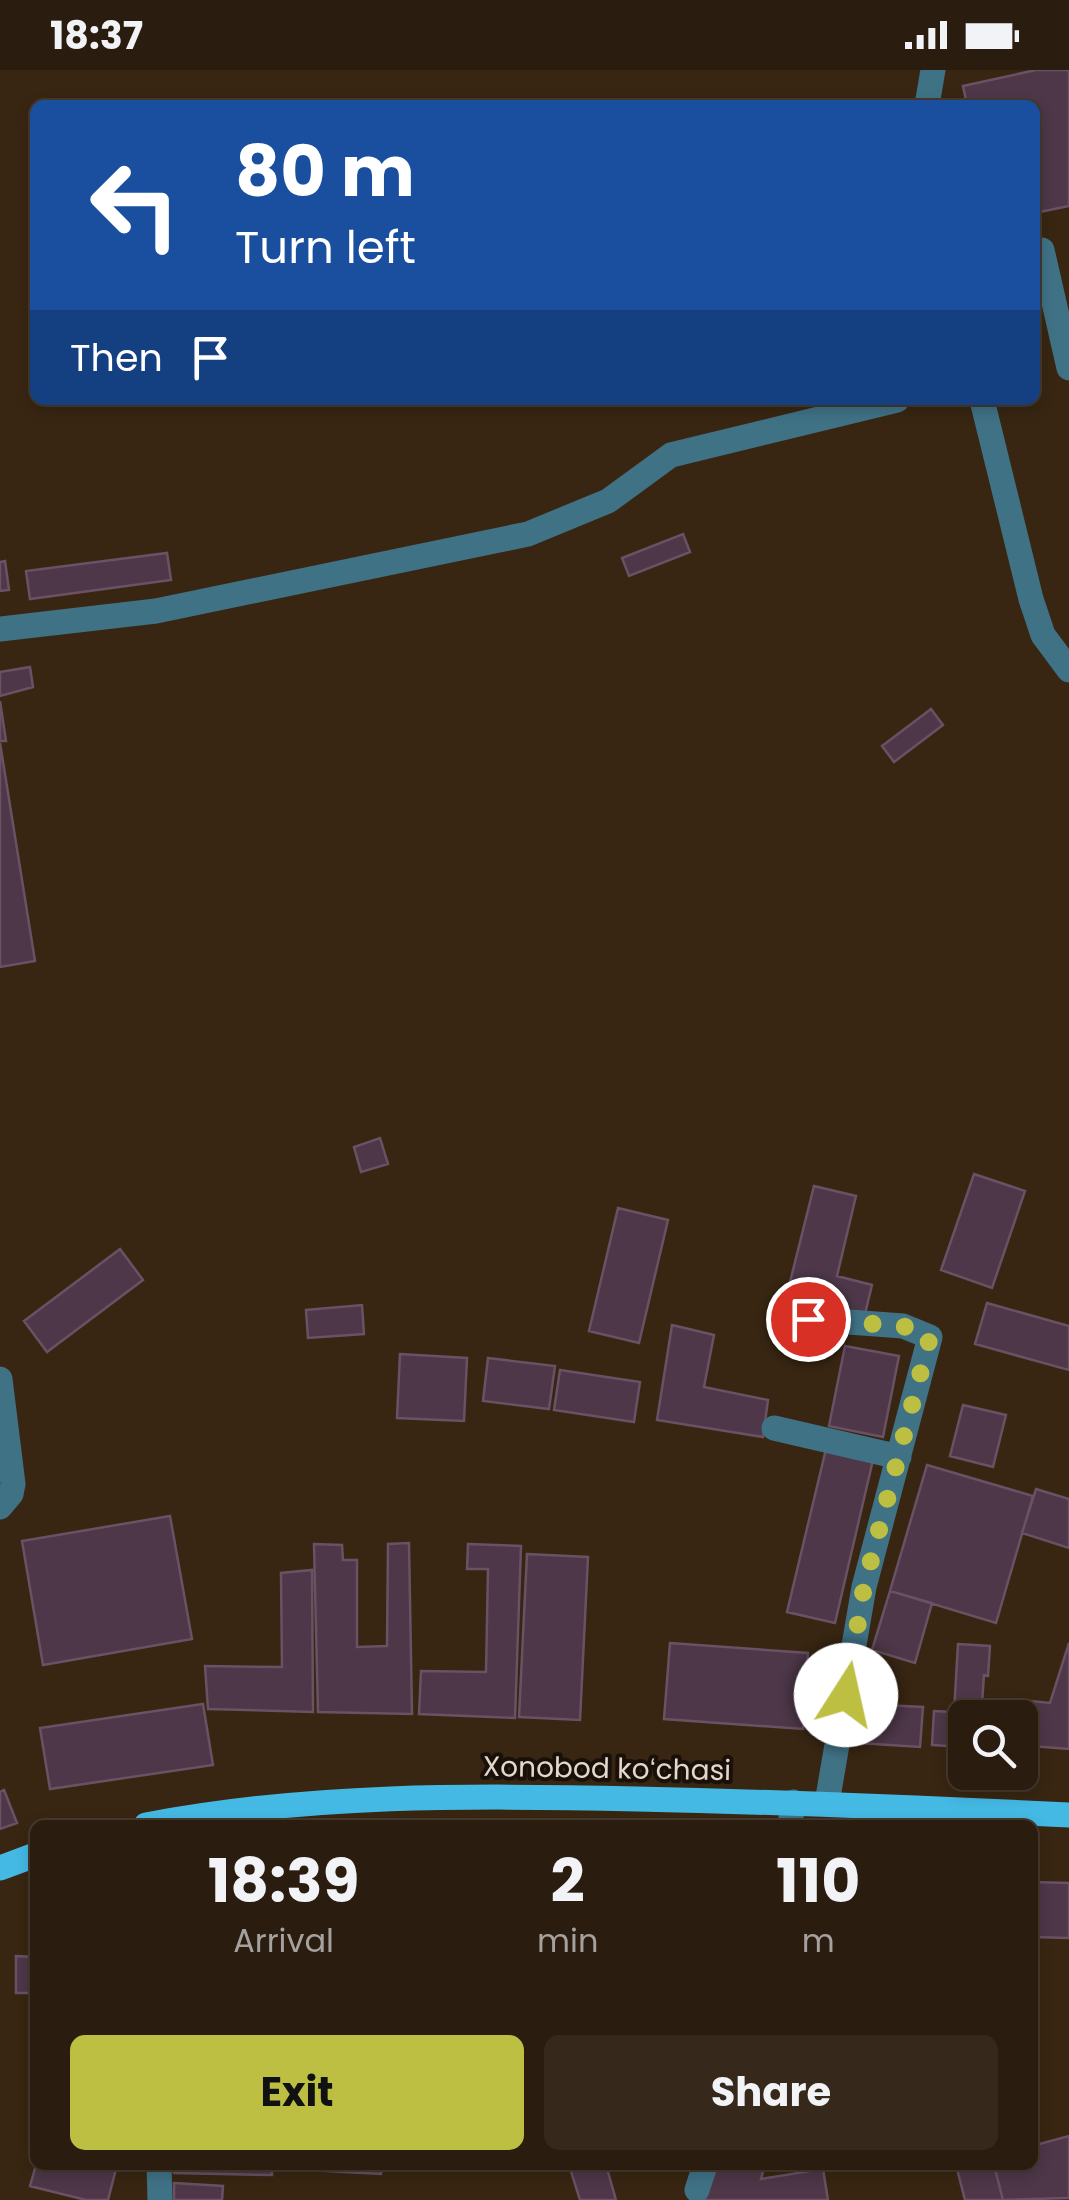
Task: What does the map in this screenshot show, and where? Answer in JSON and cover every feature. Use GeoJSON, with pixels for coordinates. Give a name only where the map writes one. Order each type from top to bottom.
{"type":"FeatureCollection","features":[{"type":"Feature","properties":{"kind":"main road","name":"Xonobod koʻchasi"},"geometry":{"type":"LineString","coordinates":[[183,1820],[286,1806],[480,1795],[792,1814],[827,1803],[1069,1815]]}},
{"type":"Feature","properties":{"kind":"main road"},"geometry":{"type":"LineString","coordinates":[[0,1868],[30,1857]]}},
{"type":"Feature","properties":{"kind":"street"},"geometry":{"type":"LineString","coordinates":[[929,100],[933,70]]}},
{"type":"Feature","properties":{"kind":"street"},"geometry":{"type":"LineString","coordinates":[[1042,250],[1069,368]]}},
{"type":"Feature","properties":{"kind":"street"},"geometry":{"type":"LineString","coordinates":[[0,629],[156,612],[528,534],[608,501],[670,454],[877,405]]}},
{"type":"Feature","properties":{"kind":"street"},"geometry":{"type":"LineString","coordinates":[[983,405],[1031,600],[1043,635],[1069,670]]}},
{"type":"Feature","properties":{"kind":"street"},"geometry":{"type":"LineString","coordinates":[[808,1319],[903,1326],[930,1337],[864,1587],[827,1803]]}},
{"type":"Feature","properties":{"kind":"street"},"geometry":{"type":"LineString","coordinates":[[0,1379],[13,1484],[11,1494],[0,1507]]}},
{"type":"Feature","properties":{"kind":"street"},"geometry":{"type":"LineString","coordinates":[[774,1428],[898,1456]]}},
{"type":"Feature","properties":{"kind":"street"},"geometry":{"type":"LineString","coordinates":[[160,2170],[160,2200]]}},
{"type":"Feature","properties":{"kind":"street"},"geometry":{"type":"LineString","coordinates":[[697,2190],[703,2170]]}},
{"type":"Feature","properties":{"kind":"building"},"geometry":{"type":"Polygon","coordinates":[[[1036,70],[1069,70],[1069,206],[1040,212],[1040,100],[966,100],[963,86],[1036,70]]]}},
{"type":"Feature","properties":{"kind":"building"},"geometry":{"type":"Polygon","coordinates":[[[683,534],[690,552],[629,576],[622,558],[683,534]]]}},
{"type":"Feature","properties":{"kind":"building"},"geometry":{"type":"Polygon","coordinates":[[[167,553],[171,580],[30,599],[26,571],[167,553]]]}},
{"type":"Feature","properties":{"kind":"building"},"geometry":{"type":"Polygon","coordinates":[[[5,561],[9,590],[0,591],[0,562],[5,561]]]}},
{"type":"Feature","properties":{"kind":"building"},"geometry":{"type":"Polygon","coordinates":[[[30,667],[33,687],[0,696],[0,672],[30,667]]]}},
{"type":"Feature","properties":{"kind":"building"},"geometry":{"type":"Polygon","coordinates":[[[0,701],[6,741],[0,741],[0,701]]]}},
{"type":"Feature","properties":{"kind":"building"},"geometry":{"type":"Polygon","coordinates":[[[931,709],[943,725],[894,762],[882,746],[931,709]]]}},
{"type":"Feature","properties":{"kind":"building"},"geometry":{"type":"Polygon","coordinates":[[[0,743],[35,961],[0,967],[0,743]]]}},
{"type":"Feature","properties":{"kind":"building"},"geometry":{"type":"Polygon","coordinates":[[[380,1138],[388,1164],[361,1172],[354,1147],[380,1138]]]}},
{"type":"Feature","properties":{"kind":"building"},"geometry":{"type":"Polygon","coordinates":[[[974,1174],[1025,1191],[992,1288],[941,1270],[974,1174]]]}},
{"type":"Feature","properties":{"kind":"building"},"geometry":{"type":"Polygon","coordinates":[[[814,1186],[856,1196],[837,1276],[872,1285],[864,1318],[786,1298],[814,1186]]]}},
{"type":"Feature","properties":{"kind":"building"},"geometry":{"type":"Polygon","coordinates":[[[618,1208],[668,1220],[639,1343],[589,1331],[618,1208]]]}},
{"type":"Feature","properties":{"kind":"building"},"geometry":{"type":"Polygon","coordinates":[[[120,1249],[143,1280],[47,1352],[24,1321],[120,1249]]]}},
{"type":"Feature","properties":{"kind":"building"},"geometry":{"type":"Polygon","coordinates":[[[987,1303],[1069,1326],[1069,1370],[975,1344],[987,1303]]]}},
{"type":"Feature","properties":{"kind":"building"},"geometry":{"type":"Polygon","coordinates":[[[362,1305],[364,1334],[308,1338],[306,1310],[362,1305]]]}},
{"type":"Feature","properties":{"kind":"building"},"geometry":{"type":"Polygon","coordinates":[[[672,1325],[714,1335],[704,1387],[768,1400],[763,1437],[657,1420],[672,1325]]]}},
{"type":"Feature","properties":{"kind":"building"},"geometry":{"type":"Polygon","coordinates":[[[845,1346],[899,1356],[883,1437],[829,1426],[845,1346]]]}},
{"type":"Feature","properties":{"kind":"building"},"geometry":{"type":"Polygon","coordinates":[[[400,1354],[467,1358],[464,1421],[397,1418],[400,1354]]]}},
{"type":"Feature","properties":{"kind":"building"},"geometry":{"type":"Polygon","coordinates":[[[488,1358],[555,1366],[549,1409],[483,1401],[488,1358]]]}},
{"type":"Feature","properties":{"kind":"building"},"geometry":{"type":"Polygon","coordinates":[[[560,1370],[640,1382],[634,1422],[554,1410],[560,1370]]]}},
{"type":"Feature","properties":{"kind":"building"},"geometry":{"type":"Polygon","coordinates":[[[963,1405],[1006,1415],[993,1467],[950,1456],[963,1405]]]}},
{"type":"Feature","properties":{"kind":"building"},"geometry":{"type":"Polygon","coordinates":[[[826,1449],[873,1460],[835,1623],[787,1612],[826,1449]]]}},
{"type":"Feature","properties":{"kind":"building"},"geometry":{"type":"Polygon","coordinates":[[[927,1465],[1033,1496],[996,1623],[890,1591],[927,1465]]]}},
{"type":"Feature","properties":{"kind":"building"},"geometry":{"type":"Polygon","coordinates":[[[1036,1489],[1069,1499],[1069,1548],[1022,1533],[1036,1489]]]}},
{"type":"Feature","properties":{"kind":"building"},"geometry":{"type":"Polygon","coordinates":[[[170,1516],[192,1639],[43,1665],[22,1541],[170,1516]]]}},
{"type":"Feature","properties":{"kind":"building"},"geometry":{"type":"Polygon","coordinates":[[[409,1543],[412,1714],[318,1712],[314,1544],[342,1545],[343,1560],[357,1560],[357,1647],[387,1646],[388,1544],[409,1543]]]}},
{"type":"Feature","properties":{"kind":"building"},"geometry":{"type":"Polygon","coordinates":[[[468,1544],[521,1546],[515,1718],[419,1714],[421,1671],[486,1672],[488,1569],[467,1569],[468,1544]]]}},
{"type":"Feature","properties":{"kind":"building"},"geometry":{"type":"Polygon","coordinates":[[[527,1554],[588,1557],[580,1720],[519,1717],[527,1554]]]}},
{"type":"Feature","properties":{"kind":"building"},"geometry":{"type":"Polygon","coordinates":[[[312,1570],[313,1712],[208,1709],[205,1666],[282,1667],[281,1573],[312,1570]]]}},
{"type":"Feature","properties":{"kind":"building"},"geometry":{"type":"Polygon","coordinates":[[[890,1591],[932,1603],[915,1663],[872,1650],[890,1591]]]}},
{"type":"Feature","properties":{"kind":"building"},"geometry":{"type":"Polygon","coordinates":[[[670,1643],[808,1653],[803,1729],[664,1719],[670,1643]]]}},
{"type":"Feature","properties":{"kind":"building"},"geometry":{"type":"Polygon","coordinates":[[[1069,1643],[1069,1749],[1038,1746],[1038,1702],[1050,1703],[1069,1643]]]}},
{"type":"Feature","properties":{"kind":"building"},"geometry":{"type":"Polygon","coordinates":[[[958,1644],[990,1646],[982,1700],[955,1700],[958,1644]]]}},
{"type":"Feature","properties":{"kind":"building"},"geometry":{"type":"Polygon","coordinates":[[[203,1704],[213,1765],[50,1789],[40,1728],[203,1704]]]}},
{"type":"Feature","properties":{"kind":"building"},"geometry":{"type":"Polygon","coordinates":[[[862,1704],[923,1707],[920,1747],[859,1743],[862,1704]]]}},
{"type":"Feature","properties":{"kind":"building"},"geometry":{"type":"Polygon","coordinates":[[[934,1711],[948,1712],[948,1746],[932,1745],[934,1711]]]}},
{"type":"Feature","properties":{"kind":"building"},"geometry":{"type":"Polygon","coordinates":[[[4,1790],[17,1823],[0,1829],[0,1792],[4,1790]]]}},
{"type":"Feature","properties":{"kind":"building"},"geometry":{"type":"Polygon","coordinates":[[[1038,1882],[1069,1883],[1069,1938],[1038,1937],[1038,1882]]]}},
{"type":"Feature","properties":{"kind":"building"},"geometry":{"type":"Polygon","coordinates":[[[16,1956],[30,1957],[30,1993],[16,1993],[16,1956]]]}},
{"type":"Feature","properties":{"kind":"building"},"geometry":{"type":"Polygon","coordinates":[[[1069,2136],[1069,2198],[1003,2200],[995,2170],[1038,2170],[1038,2144],[1069,2136]]]}},
{"type":"Feature","properties":{"kind":"building"},"geometry":{"type":"Polygon","coordinates":[[[35,2170],[116,2170],[108,2200],[86,2200],[30,2186],[35,2170]]]}},
{"type":"Feature","properties":{"kind":"building"},"geometry":{"type":"Polygon","coordinates":[[[174,2170],[272,2170],[272,2175],[174,2170]]]}},
{"type":"Feature","properties":{"kind":"building"},"geometry":{"type":"Polygon","coordinates":[[[308,2170],[381,2170],[381,2174],[308,2170]]]}},
{"type":"Feature","properties":{"kind":"building"},"geometry":{"type":"Polygon","coordinates":[[[571,2170],[607,2170],[616,2200],[580,2200],[571,2170]]]}},
{"type":"Feature","properties":{"kind":"building"},"geometry":{"type":"Polygon","coordinates":[[[716,2170],[764,2170],[761,2179],[823,2170],[828,2200],[704,2200],[716,2170]]]}},
{"type":"Feature","properties":{"kind":"building"},"geometry":{"type":"Polygon","coordinates":[[[957,2170],[995,2170],[1003,2200],[965,2200],[957,2170]]]}},
{"type":"Feature","properties":{"kind":"building"},"geometry":{"type":"Polygon","coordinates":[[[174,2183],[223,2186],[222,2200],[174,2200],[174,2183]]]}},
{"type":"Feature","properties":{"kind":"route"},"geometry":{"type":"LineString","coordinates":[[808,1319],[903,1326],[930,1337],[864,1587],[846,1695]]}}]}
